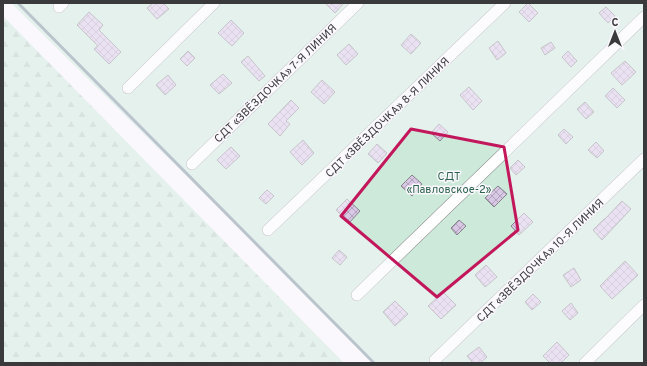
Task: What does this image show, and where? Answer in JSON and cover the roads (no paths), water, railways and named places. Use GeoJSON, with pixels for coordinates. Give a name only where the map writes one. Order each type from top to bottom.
{"type":"FeatureCollection","features":[{"type":"Feature","properties":{"kind":"lane"},"geometry":{"type":"LineString","coordinates":[[128,88],[214,3]]}},
{"type":"Feature","properties":{"kind":"lane","name":"СДТ «ЗВЁЗДОЧКА» 7-Я ЛИНИЯ"},"geometry":{"type":"LineString","coordinates":[[192,164],[358,3]]}},
{"type":"Feature","properties":{"kind":"lane","name":"СДТ «ЗВЁЗДОЧКА» 8-Я ЛИНИЯ"},"geometry":{"type":"LineString","coordinates":[[268,230],[505,3]]}},
{"type":"Feature","properties":{"kind":"lane"},"geometry":{"type":"LineString","coordinates":[[357,295],[644,17]]}},
{"type":"Feature","properties":{"kind":"lane","name":"СДТ «ЗВЁЗДОЧКА» 10-Я ЛИНИЯ"},"geometry":{"type":"LineString","coordinates":[[435,360],[644,159]]}},
{"type":"Feature","properties":{"kind":"lane"},"geometry":{"type":"LineString","coordinates":[[585,363],[644,305]]}},
{"type":"Feature","properties":{"kind":"waterway"},"geometry":{"type":"LineString","coordinates":[[18,3],[374,363]]}},
{"type":"Feature","properties":{"kind":"park label","name":"СДТ «Павловское-2»"},"geometry":{"type":"Point","coordinates":[449,182]}}]}
